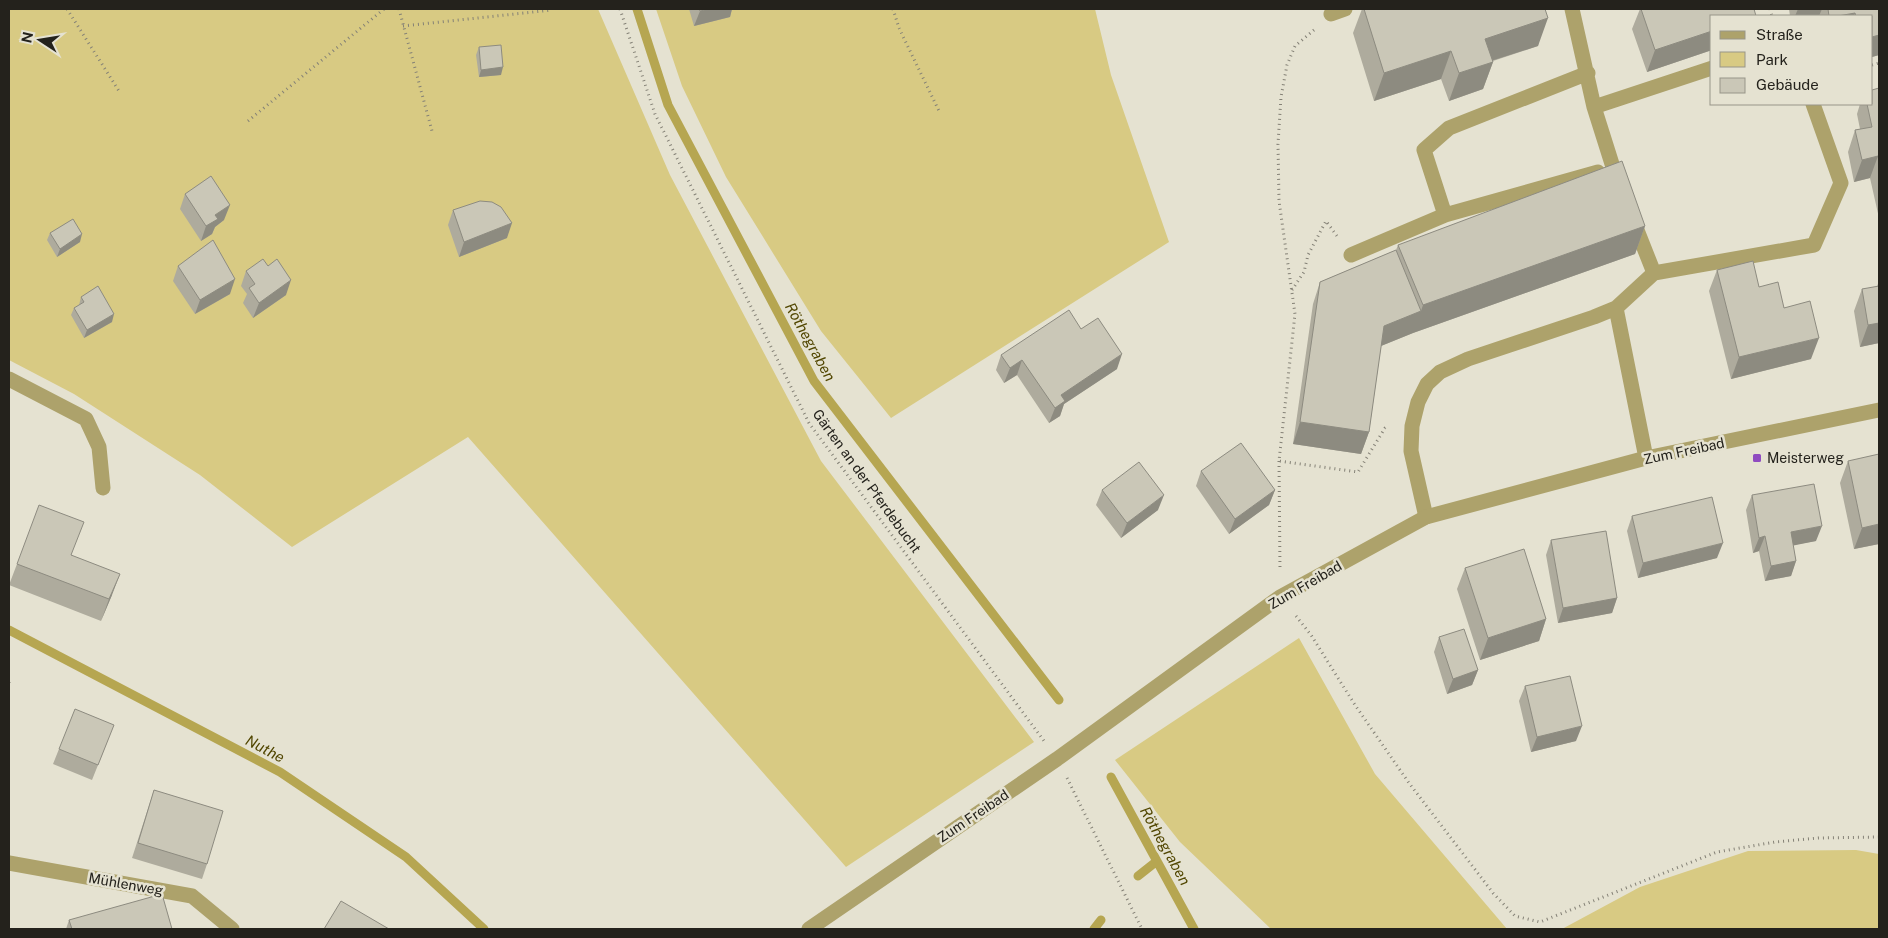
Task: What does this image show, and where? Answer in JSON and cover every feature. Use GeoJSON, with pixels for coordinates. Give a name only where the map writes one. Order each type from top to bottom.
{"type":"FeatureCollection","features":[{"type":"Feature","properties":{"kind":"street"},"geometry":{"type":"LineString","coordinates":[[1572,9],[1588,73],[1594,107],[1612,168],[1654,273]]}},
{"type":"Feature","properties":{"kind":"street"},"geometry":{"type":"LineString","coordinates":[[1594,107],[1710,69]]}},
{"type":"Feature","properties":{"kind":"street"},"geometry":{"type":"LineString","coordinates":[[1445,215],[1424,150],[1449,128],[1588,73]]}},
{"type":"Feature","properties":{"kind":"street"},"geometry":{"type":"LineString","coordinates":[[1426,517],[1411,451],[1413,422],[1418,402],[1427,384],[1440,372],[1468,359],[1616,308],[1654,273],[1814,244],[1841,182],[1813,105]]}},
{"type":"Feature","properties":{"kind":"street"},"geometry":{"type":"LineString","coordinates":[[1351,255],[1445,215],[1612,168]]}},
{"type":"Feature","properties":{"kind":"street"},"geometry":{"type":"LineString","coordinates":[[1616,308],[1646,458]]}},
{"type":"Feature","properties":{"kind":"street"},"geometry":{"type":"LineString","coordinates":[[9,380],[86,419],[99,447],[103,488]]}},
{"type":"Feature","properties":{"kind":"street","name":"Zum Freibad"},"geometry":{"type":"LineString","coordinates":[[809,929],[1057,758],[1280,597],[1426,517],[1646,458],[1879,410]]}},
{"type":"Feature","properties":{"kind":"street","name":"Mühlenweg"},"geometry":{"type":"LineString","coordinates":[[9,863],[192,896],[232,929]]}},
{"type":"Feature","properties":{"kind":"path"},"geometry":{"type":"LineString","coordinates":[[66,9],[120,91]]}},
{"type":"Feature","properties":{"kind":"path"},"geometry":{"type":"LineString","coordinates":[[248,121],[384,9]]}},
{"type":"Feature","properties":{"kind":"path"},"geometry":{"type":"LineString","coordinates":[[399,9],[432,131]]}},
{"type":"Feature","properties":{"kind":"path","name":"Gärten an der Pferdebucht"},"geometry":{"type":"LineString","coordinates":[[620,9],[654,114],[810,423],[1057,758],[1142,929]]}},
{"type":"Feature","properties":{"kind":"path"},"geometry":{"type":"LineString","coordinates":[[893,9],[899,28],[940,113]]}},
{"type":"Feature","properties":{"kind":"path"},"geometry":{"type":"LineString","coordinates":[[403,26],[552,10]]}},
{"type":"Feature","properties":{"kind":"path"},"geometry":{"type":"LineString","coordinates":[[1338,12],[1295,46],[1287,65],[1281,97],[1278,144],[1279,201],[1295,314],[1279,461],[1280,597],[1311,634],[1355,705],[1409,783],[1493,893],[1515,916],[1540,922],[1718,852],[1774,842],[1818,838],[1879,837]]}},
{"type":"Feature","properties":{"kind":"path"},"geometry":{"type":"LineString","coordinates":[[1292,290],[1304,272],[1308,254],[1326,221],[1351,255]]}},
{"type":"Feature","properties":{"kind":"path"},"geometry":{"type":"LineString","coordinates":[[1279,461],[1358,472],[1385,428],[1398,420],[1413,422]]}},
{"type":"Feature","properties":{"kind":"path"},"geometry":{"type":"LineString","coordinates":[[9,682],[9,686]]}},
{"type":"Feature","properties":{"kind":"green space"},"geometry":{"type":"Polygon","coordinates":[[[9,9],[598,9],[670,175],[821,461],[1034,742],[846,867],[468,437],[292,547],[200,475],[74,394],[9,360],[9,9]]]}},
{"type":"Feature","properties":{"kind":"green space"},"geometry":{"type":"Polygon","coordinates":[[[656,9],[1095,9],[1111,75],[1169,242],[891,418],[821,331],[726,177],[682,86],[656,9]]]}},
{"type":"Feature","properties":{"kind":"green space"},"geometry":{"type":"Polygon","coordinates":[[[1299,638],[1375,774],[1507,929],[1271,929],[1180,842],[1115,760],[1299,638]]]}},
{"type":"Feature","properties":{"kind":"green space"},"geometry":{"type":"Polygon","coordinates":[[[1856,850],[1879,854],[1879,929],[1562,929],[1640,887],[1748,851],[1856,850]]]}},
{"type":"Feature","properties":{"kind":"building"},"geometry":{"type":"Polygon","coordinates":[[[1364,9],[1545,9],[1548,18],[1485,39],[1493,62],[1459,73],[1451,51],[1384,73],[1364,9]]]}},
{"type":"Feature","properties":{"kind":"building"},"geometry":{"type":"Polygon","coordinates":[[[1641,9],[1754,9],[1756,15],[1710,15],[1710,32],[1655,50],[1641,9]]]}},
{"type":"Feature","properties":{"kind":"building"},"geometry":{"type":"Polygon","coordinates":[[[1828,9],[1879,9],[1879,35],[1873,37],[1873,15],[1856,15],[1855,13],[1829,15],[1828,9]]]}},
{"type":"Feature","properties":{"kind":"building"},"geometry":{"type":"Polygon","coordinates":[[[501,45],[503,67],[481,70],[479,47],[501,45]]]}},
{"type":"Feature","properties":{"kind":"building"},"geometry":{"type":"Polygon","coordinates":[[[1879,88],[1879,162],[1878,156],[1862,160],[1855,130],[1872,127],[1867,105],[1873,105],[1873,90],[1879,88]]]}},
{"type":"Feature","properties":{"kind":"building"},"geometry":{"type":"Polygon","coordinates":[[[1622,161],[1645,226],[1423,305],[1398,245],[1622,161]]]}},
{"type":"Feature","properties":{"kind":"building"},"geometry":{"type":"Polygon","coordinates":[[[211,176],[230,205],[215,215],[218,219],[206,226],[185,194],[211,176]]]}},
{"type":"Feature","properties":{"kind":"building"},"geometry":{"type":"Polygon","coordinates":[[[480,201],[492,202],[501,207],[512,223],[464,242],[453,210],[480,201]]]}},
{"type":"Feature","properties":{"kind":"building"},"geometry":{"type":"Polygon","coordinates":[[[73,219],[82,234],[60,249],[50,233],[73,219]]]}},
{"type":"Feature","properties":{"kind":"building"},"geometry":{"type":"Polygon","coordinates":[[[213,240],[235,279],[200,300],[178,266],[213,240]]]}},
{"type":"Feature","properties":{"kind":"building"},"geometry":{"type":"Polygon","coordinates":[[[1396,250],[1421,311],[1384,326],[1369,432],[1300,422],[1320,282],[1396,250]]]}},
{"type":"Feature","properties":{"kind":"building"},"geometry":{"type":"Polygon","coordinates":[[[263,259],[268,266],[277,259],[291,280],[259,303],[249,288],[255,284],[246,271],[263,259]]]}},
{"type":"Feature","properties":{"kind":"building"},"geometry":{"type":"Polygon","coordinates":[[[1753,261],[1759,287],[1778,282],[1784,308],[1810,301],[1819,338],[1739,357],[1717,270],[1753,261]]]}},
{"type":"Feature","properties":{"kind":"building"},"geometry":{"type":"Polygon","coordinates":[[[98,286],[114,314],[87,330],[74,308],[84,302],[81,297],[98,286]]]}},
{"type":"Feature","properties":{"kind":"building"},"geometry":{"type":"Polygon","coordinates":[[[1879,286],[1879,323],[1868,325],[1862,289],[1879,286]]]}},
{"type":"Feature","properties":{"kind":"building"},"geometry":{"type":"Polygon","coordinates":[[[1069,310],[1081,329],[1098,318],[1122,354],[1061,395],[1065,401],[1055,408],[1022,360],[1010,368],[1001,355],[1069,310]]]}},
{"type":"Feature","properties":{"kind":"building"},"geometry":{"type":"Polygon","coordinates":[[[1241,443],[1275,490],[1235,519],[1201,471],[1241,443]]]}},
{"type":"Feature","properties":{"kind":"building"},"geometry":{"type":"Polygon","coordinates":[[[1879,454],[1879,524],[1862,528],[1848,461],[1879,454]]]}},
{"type":"Feature","properties":{"kind":"building"},"geometry":{"type":"Polygon","coordinates":[[[1139,462],[1164,495],[1127,523],[1102,490],[1139,462]]]}},
{"type":"Feature","properties":{"kind":"building"},"geometry":{"type":"Polygon","coordinates":[[[1814,484],[1822,526],[1791,532],[1796,561],[1771,566],[1765,536],[1759,538],[1752,495],[1814,484]]]}},
{"type":"Feature","properties":{"kind":"building"},"geometry":{"type":"Polygon","coordinates":[[[1712,497],[1723,543],[1643,563],[1632,516],[1712,497]]]}},
{"type":"Feature","properties":{"kind":"building"},"geometry":{"type":"Polygon","coordinates":[[[39,505],[84,522],[71,555],[120,574],[109,599],[17,564],[39,505]]]}},
{"type":"Feature","properties":{"kind":"building"},"geometry":{"type":"Polygon","coordinates":[[[1606,531],[1617,598],[1563,608],[1551,540],[1606,531]]]}},
{"type":"Feature","properties":{"kind":"building"},"geometry":{"type":"Polygon","coordinates":[[[1524,549],[1546,619],[1488,638],[1465,568],[1524,549]]]}},
{"type":"Feature","properties":{"kind":"building"},"geometry":{"type":"Polygon","coordinates":[[[1464,629],[1478,670],[1453,679],[1439,637],[1464,629]]]}},
{"type":"Feature","properties":{"kind":"building"},"geometry":{"type":"Polygon","coordinates":[[[1570,676],[1582,726],[1537,737],[1525,686],[1570,676]]]}},
{"type":"Feature","properties":{"kind":"building"},"geometry":{"type":"Polygon","coordinates":[[[75,709],[114,725],[98,765],[59,749],[75,709]]]}},
{"type":"Feature","properties":{"kind":"building"},"geometry":{"type":"Polygon","coordinates":[[[154,790],[223,811],[207,864],[138,843],[154,790]]]}},
{"type":"Feature","properties":{"kind":"building"},"geometry":{"type":"Polygon","coordinates":[[[162,894],[172,929],[72,929],[69,920],[162,894]]]}},
{"type":"Feature","properties":{"kind":"building"},"geometry":{"type":"Polygon","coordinates":[[[341,901],[389,929],[324,929],[341,901]]]}},
{"type":"Feature","properties":{"kind":"waterway","name":"Röthegraben"},"geometry":{"type":"LineString","coordinates":[[637,9],[668,105],[814,381],[1059,700]]}},
{"type":"Feature","properties":{"kind":"waterway","name":"Nuthe"},"geometry":{"type":"LineString","coordinates":[[9,630],[280,772],[406,857],[484,929]]}},
{"type":"Feature","properties":{"kind":"waterway","name":"Röthegraben"},"geometry":{"type":"LineString","coordinates":[[1111,777],[1194,929]]}},
{"type":"Feature","properties":{"kind":"waterway"},"geometry":{"type":"LineString","coordinates":[[1138,876],[1157,861]]}},
{"type":"Feature","properties":{"kind":"waterway"},"geometry":{"type":"LineString","coordinates":[[1094,929],[1101,920]]}},
{"type":"Feature","properties":{"kind":"place","name":"Meisterweg"},"geometry":{"type":"Point","coordinates":[1757,458]}}]}
